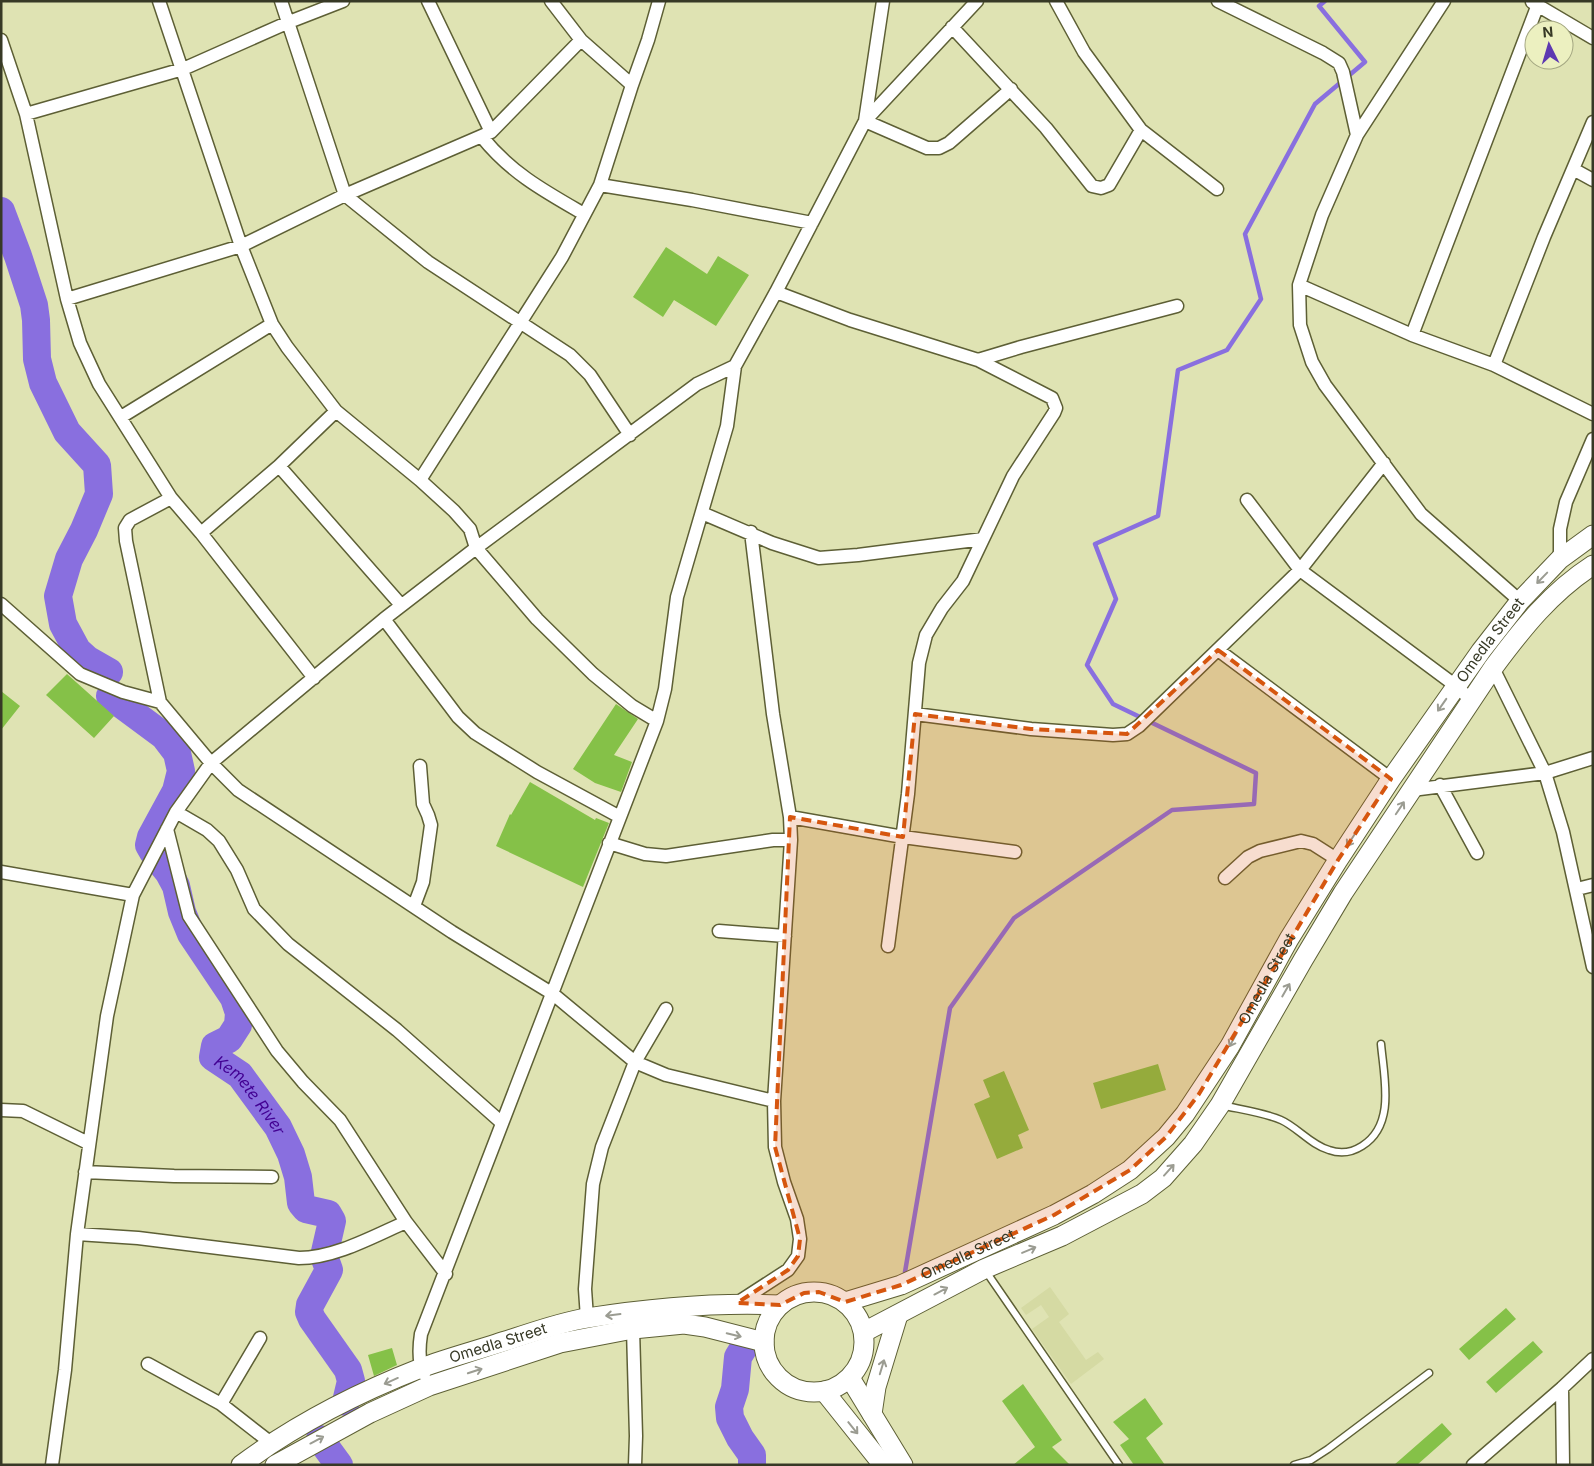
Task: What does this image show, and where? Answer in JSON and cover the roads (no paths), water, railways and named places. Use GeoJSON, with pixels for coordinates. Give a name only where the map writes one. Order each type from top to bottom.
{"type":"FeatureCollection","features":[{"type":"Feature","properties":{"kind":"main road","name":"Omedla Street"},"geometry":{"type":"LineString","coordinates":[[845,1302],[901,1285],[1054,1215],[1093,1194],[1130,1170],[1166,1137],[1185,1114],[1230,1046],[1289,939],[1338,860],[1391,779],[1456,686],[1520,601],[1560,559],[1593,536]]}},
{"type":"Feature","properties":{"kind":"main road","name":"Omedla Street"},"geometry":{"type":"LineString","coordinates":[[864,1332],[984,1269],[1062,1236],[1142,1194],[1163,1178],[1193,1144],[1220,1105],[1343,893],[1493,668],[1518,633],[1546,602],[1593,565]]}},
{"type":"Feature","properties":{"kind":"main road"},"geometry":{"type":"LineString","coordinates":[[1199,1094],[1220,1105]]}},
{"type":"Feature","properties":{"kind":"main road"},"geometry":{"type":"LineString","coordinates":[[819,1292],[832,1295],[845,1302],[854,1310],[864,1332],[864,1348],[860,1364],[850,1378],[838,1386],[824,1391],[806,1391],[789,1386],[776,1374],[767,1359],[764,1342],[768,1322],[780,1305],[791,1297],[804,1293],[819,1292]]}},
{"type":"Feature","properties":{"kind":"main road","name":"Omedla Street"},"geometry":{"type":"LineString","coordinates":[[241,1465],[271,1443],[320,1414],[421,1368],[560,1324],[587,1318],[662,1309],[737,1303],[780,1305]]}},
{"type":"Feature","properties":{"kind":"main road"},"geometry":{"type":"LineString","coordinates":[[872,1414],[876,1387],[898,1315]]}},
{"type":"Feature","properties":{"kind":"main road"},"geometry":{"type":"LineString","coordinates":[[275,1465],[370,1413],[429,1386],[560,1343],[633,1329],[684,1324],[705,1327],[764,1342]]}},
{"type":"Feature","properties":{"kind":"main road"},"geometry":{"type":"LineString","coordinates":[[850,1378],[903,1465]]}},
{"type":"Feature","properties":{"kind":"main road"},"geometry":{"type":"LineString","coordinates":[[824,1391],[883,1465]]}},
{"type":"Feature","properties":{"kind":"street"},"geometry":{"type":"LineString","coordinates":[[159,1],[241,246],[272,324],[336,411],[420,480],[454,511],[470,529],[476,548],[537,619],[593,674],[632,706],[657,721]]}},
{"type":"Feature","properties":{"kind":"street"},"geometry":{"type":"LineString","coordinates":[[281,1],[345,195],[428,262],[570,355],[590,375],[630,435]]}},
{"type":"Feature","properties":{"kind":"street"},"geometry":{"type":"LineString","coordinates":[[26,114],[183,69],[289,22],[343,1]]}},
{"type":"Feature","properties":{"kind":"street"},"geometry":{"type":"LineString","coordinates":[[428,1],[496,154],[507,165],[538,188],[584,214]]}},
{"type":"Feature","properties":{"kind":"street"},"geometry":{"type":"LineString","coordinates":[[550,1],[581,40],[632,86]]}},
{"type":"Feature","properties":{"kind":"street"},"geometry":{"type":"LineString","coordinates":[[420,480],[562,257],[600,185],[659,1]]}},
{"type":"Feature","properties":{"kind":"street"},"geometry":{"type":"LineString","coordinates":[[865,120],[883,1]]}},
{"type":"Feature","properties":{"kind":"street"},"geometry":{"type":"LineString","coordinates":[[429,1386],[421,1368],[419,1346],[421,1334],[446,1274],[502,1123],[657,721],[665,689],[677,597],[727,426],[735,366],[776,292],[865,120],[977,1]]}},
{"type":"Feature","properties":{"kind":"street"},"geometry":{"type":"LineString","coordinates":[[1056,1],[1084,52],[1141,130],[1217,189]]}},
{"type":"Feature","properties":{"kind":"street"},"geometry":{"type":"LineString","coordinates":[[1218,1],[1323,53],[1338,63],[1347,90],[1357,135]]}},
{"type":"Feature","properties":{"kind":"street"},"geometry":{"type":"LineString","coordinates":[[1444,1],[1357,135],[1322,215],[1299,286],[1300,325],[1312,362],[1325,385],[1421,514],[1520,601]]}},
{"type":"Feature","properties":{"kind":"street"},"geometry":{"type":"LineString","coordinates":[[1412,335],[1534,4],[1593,38]]}},
{"type":"Feature","properties":{"kind":"street"},"geometry":{"type":"LineString","coordinates":[[952,27],[1046,128],[1092,186],[1101,188],[1109,185],[1141,130]]}},
{"type":"Feature","properties":{"kind":"street"},"geometry":{"type":"LineString","coordinates":[[1,40],[26,114],[67,299],[80,343],[99,384],[170,498],[201,533],[314,678]]}},
{"type":"Feature","properties":{"kind":"street"},"geometry":{"type":"LineString","coordinates":[[67,299],[241,246],[345,195],[487,134],[581,40]]}},
{"type":"Feature","properties":{"kind":"street"},"geometry":{"type":"LineString","coordinates":[[865,120],[927,148],[939,148],[948,143],[1011,89]]}},
{"type":"Feature","properties":{"kind":"street"},"geometry":{"type":"LineString","coordinates":[[1494,366],[1544,237],[1593,122]]}},
{"type":"Feature","properties":{"kind":"street"},"geometry":{"type":"LineString","coordinates":[[1573,169],[1593,180]]}},
{"type":"Feature","properties":{"kind":"street"},"geometry":{"type":"LineString","coordinates":[[600,185],[812,223]]}},
{"type":"Feature","properties":{"kind":"street"},"geometry":{"type":"LineString","coordinates":[[1299,286],[1412,335],[1494,366],[1593,414]]}},
{"type":"Feature","properties":{"kind":"street"},"geometry":{"type":"LineString","coordinates":[[776,292],[850,320],[978,360],[1052,398],[1056,408],[1013,476],[963,581],[942,608],[926,635],[919,663],[904,837],[888,946]]}},
{"type":"Feature","properties":{"kind":"street"},"geometry":{"type":"LineString","coordinates":[[978,360],[1177,306]]}},
{"type":"Feature","properties":{"kind":"street"},"geometry":{"type":"LineString","coordinates":[[121,417],[272,324]]}},
{"type":"Feature","properties":{"kind":"street"},"geometry":{"type":"LineString","coordinates":[[52,1465],[65,1370],[77,1234],[88,1143],[107,1016],[133,895],[176,812],[211,763],[401,605],[697,384],[735,366]]}},
{"type":"Feature","properties":{"kind":"street"},"geometry":{"type":"LineString","coordinates":[[201,533],[279,466],[336,411]]}},
{"type":"Feature","properties":{"kind":"street"},"geometry":{"type":"LineString","coordinates":[[1560,559],[1560,530],[1566,502],[1593,439]]}},
{"type":"Feature","properties":{"kind":"street"},"geometry":{"type":"LineString","coordinates":[[915,714],[1031,729],[1113,735],[1127,734],[1140,726],[1300,570],[1384,463]]}},
{"type":"Feature","properties":{"kind":"street"},"geometry":{"type":"LineString","coordinates":[[279,466],[401,605]]}},
{"type":"Feature","properties":{"kind":"street"},"geometry":{"type":"LineString","coordinates":[[170,498],[130,520],[125,528],[126,541],[160,702],[211,763],[238,790],[414,906],[553,994],[635,1062],[666,1075],[774,1102]]}},
{"type":"Feature","properties":{"kind":"street"},"geometry":{"type":"LineString","coordinates":[[1247,500],[1300,570],[1456,686],[1471,700]]}},
{"type":"Feature","properties":{"kind":"street"},"geometry":{"type":"LineString","coordinates":[[702,513],[751,532],[772,543],[819,558],[858,555],[983,539]]}},
{"type":"Feature","properties":{"kind":"street"},"geometry":{"type":"LineString","coordinates":[[737,1303],[788,1270],[798,1256],[800,1239],[797,1219],[784,1182],[775,1147],[774,1102],[791,840],[790,817],[773,714],[751,532]]}},
{"type":"Feature","properties":{"kind":"street"},"geometry":{"type":"LineString","coordinates":[[1,604],[80,674],[123,692],[160,702]]}},
{"type":"Feature","properties":{"kind":"street"},"geometry":{"type":"LineString","coordinates":[[384,619],[458,717],[475,733],[537,772],[620,817]]}},
{"type":"Feature","properties":{"kind":"street"},"geometry":{"type":"LineString","coordinates":[[1218,650],[1391,779]]}},
{"type":"Feature","properties":{"kind":"street"},"geometry":{"type":"LineString","coordinates":[[1493,668],[1545,773],[1563,832],[1593,967]]}},
{"type":"Feature","properties":{"kind":"street"},"geometry":{"type":"LineString","coordinates":[[1412,790],[1545,773],[1593,758]]}},
{"type":"Feature","properties":{"kind":"street"},"geometry":{"type":"LineString","coordinates":[[414,906],[423,882],[431,825],[423,804],[420,766]]}},
{"type":"Feature","properties":{"kind":"street"},"geometry":{"type":"LineString","coordinates":[[1440,785],[1477,853]]}},
{"type":"Feature","properties":{"kind":"street"},"geometry":{"type":"LineString","coordinates":[[176,812],[207,830],[218,841],[237,870],[254,909],[288,944],[397,1030],[502,1123]]}},
{"type":"Feature","properties":{"kind":"street"},"geometry":{"type":"LineString","coordinates":[[790,817],[904,837],[1015,852]]}},
{"type":"Feature","properties":{"kind":"street"},"geometry":{"type":"LineString","coordinates":[[167,829],[189,916],[277,1050],[303,1082],[340,1120],[406,1222],[446,1274]]}},
{"type":"Feature","properties":{"kind":"street"},"geometry":{"type":"LineString","coordinates":[[609,843],[645,854],[666,856],[773,840],[791,840]]}},
{"type":"Feature","properties":{"kind":"street"},"geometry":{"type":"LineString","coordinates":[[1225,878],[1248,857],[1260,851],[1301,841],[1313,844],[1338,860]]}},
{"type":"Feature","properties":{"kind":"street"},"geometry":{"type":"LineString","coordinates":[[1,872],[133,895]]}},
{"type":"Feature","properties":{"kind":"street"},"geometry":{"type":"LineString","coordinates":[[1577,889],[1593,886]]}},
{"type":"Feature","properties":{"kind":"street"},"geometry":{"type":"LineString","coordinates":[[719,931],[785,936]]}},
{"type":"Feature","properties":{"kind":"street"},"geometry":{"type":"LineString","coordinates":[[587,1318],[585,1288],[593,1184],[602,1148],[635,1062],[666,1008]]}},
{"type":"Feature","properties":{"kind":"street"},"geometry":{"type":"LineString","coordinates":[[1,1110],[23,1111],[88,1143]]}},
{"type":"Feature","properties":{"kind":"street"},"geometry":{"type":"LineString","coordinates":[[85,1172],[174,1176],[272,1177]]}},
{"type":"Feature","properties":{"kind":"street"},"geometry":{"type":"LineString","coordinates":[[77,1234],[138,1238],[300,1258],[314,1258],[331,1253],[406,1222]]}},
{"type":"Feature","properties":{"kind":"street"},"geometry":{"type":"LineString","coordinates":[[633,1329],[636,1436],[634,1465]]}},
{"type":"Feature","properties":{"kind":"street"},"geometry":{"type":"LineString","coordinates":[[221,1404],[260,1338]]}},
{"type":"Feature","properties":{"kind":"street"},"geometry":{"type":"LineString","coordinates":[[1473,1465],[1562,1388],[1593,1358]]}},
{"type":"Feature","properties":{"kind":"street"},"geometry":{"type":"LineString","coordinates":[[148,1364],[221,1404],[271,1443]]}},
{"type":"Feature","properties":{"kind":"street"},"geometry":{"type":"LineString","coordinates":[[1562,1388],[1563,1465]]}},
{"type":"Feature","properties":{"kind":"lane"},"geometry":{"type":"LineString","coordinates":[[1220,1105],[1280,1119],[1326,1150],[1340,1153],[1357,1149],[1370,1141],[1380,1127],[1386,1108],[1381,1044]]}},
{"type":"Feature","properties":{"kind":"lane"},"geometry":{"type":"LineString","coordinates":[[984,1269],[1119,1465]]}},
{"type":"Feature","properties":{"kind":"lane"},"geometry":{"type":"LineString","coordinates":[[1294,1465],[1311,1460],[1328,1449],[1429,1372]]}},
{"type":"Feature","properties":{"kind":"waterway"},"geometry":{"type":"LineString","coordinates":[[905,1272],[950,1008],[1014,918],[1172,810],[1254,804],[1256,773],[1113,704],[1087,665],[1116,599],[1095,544],[1158,516],[1178,370],[1227,350],[1261,299],[1245,234],[1315,104],[1365,62],[1319,6],[1325,1]]}},
{"type":"Feature","properties":{"kind":"waterway"},"geometry":{"type":"LineString","coordinates":[[1,211],[34,305],[37,359],[43,383],[67,432],[97,465],[99,494],[69,559],[58,596],[63,624],[77,650],[88,660],[109,672]]}},
{"type":"Feature","properties":{"kind":"waterway"},"geometry":{"type":"LineString","coordinates":[[110,696],[164,736],[177,753],[181,771],[176,791],[151,837],[149,845],[153,852]]}},
{"type":"Feature","properties":{"kind":"waterway","name":"Kemete River"},"geometry":{"type":"LineString","coordinates":[[156,857],[169,873],[176,886],[182,912],[191,934],[234,998],[239,1013],[238,1025],[229,1039],[215,1046],[213,1057],[240,1075],[278,1127],[291,1154],[298,1177],[301,1203],[306,1209],[328,1214],[332,1221],[324,1256],[329,1270],[310,1305],[309,1312],[348,1370],[351,1381],[346,1402]]}},
{"type":"Feature","properties":{"kind":"waterway"},"geometry":{"type":"LineString","coordinates":[[746,1344],[738,1357],[735,1389],[729,1407],[730,1418],[740,1438],[752,1455],[752,1465]]}},
{"type":"Feature","properties":{"kind":"waterway"},"geometry":{"type":"LineString","coordinates":[[320,1439],[339,1465]]}}]}
